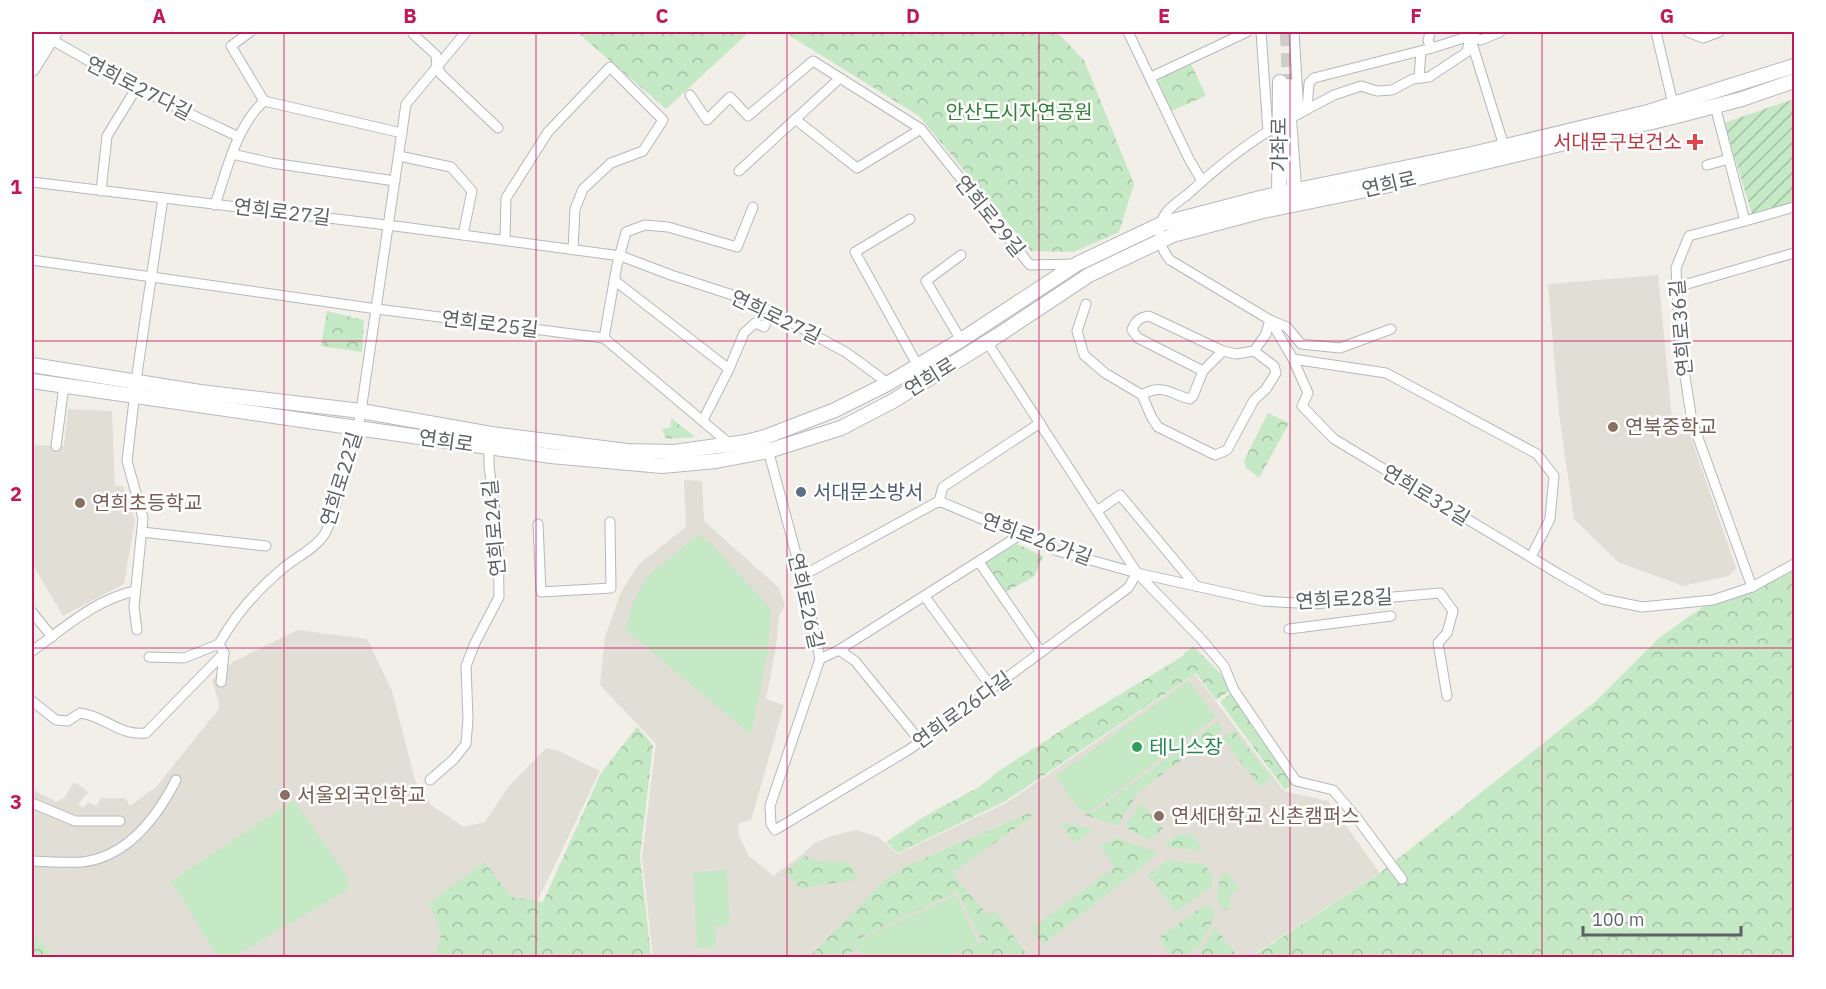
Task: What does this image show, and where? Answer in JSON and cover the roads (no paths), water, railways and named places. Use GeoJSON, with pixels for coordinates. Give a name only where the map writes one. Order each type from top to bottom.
{"type":"FeatureCollection","features":[{"type":"Feature","properties":{"kind":"main road"},"geometry":{"type":"LineString","coordinates":[[32,52],[46,34]]}},
{"type":"Feature","properties":{"kind":"main road"},"geometry":{"type":"LineString","coordinates":[[32,69],[46,34]]}},
{"type":"Feature","properties":{"kind":"main road","name":"연희로"},"geometry":{"type":"LineString","coordinates":[[1295,198],[1674,104],[1794,66]]}},
{"type":"Feature","properties":{"kind":"main road","name":"연희로"},"geometry":{"type":"LineString","coordinates":[[32,365],[135,389],[358,428],[627,451],[674,452],[731,445],[767,444],[887,384],[961,340],[1077,264],[1161,224],[1226,206],[1279,201],[1392,184],[1715,106],[1794,81]]}},
{"type":"Feature","properties":{"kind":"main road","name":"가좌로"},"geometry":{"type":"LineString","coordinates":[[1279,201],[1288,120],[1284,84]]}},
{"type":"Feature","properties":{"kind":"main road"},"geometry":{"type":"LineString","coordinates":[[1288,120],[1295,198]]}},
{"type":"Feature","properties":{"kind":"main road","name":"연희로"},"geometry":{"type":"LineString","coordinates":[[32,381],[64,386],[236,397],[361,411],[551,456],[662,466],[716,461],[767,444],[841,428],[893,401],[1089,275],[1173,234],[1279,201]]}},
{"type":"Feature","properties":{"kind":"street"},"geometry":{"type":"LineString","coordinates":[[250,32],[231,46],[264,101],[402,133]]}},
{"type":"Feature","properties":{"kind":"street"},"geometry":{"type":"LineString","coordinates":[[361,411],[406,104],[466,32]]}},
{"type":"Feature","properties":{"kind":"street"},"geometry":{"type":"LineString","coordinates":[[1128,32],[1189,159],[1202,181]]}},
{"type":"Feature","properties":{"kind":"street"},"geometry":{"type":"LineString","coordinates":[[1150,77],[1247,32]]}},
{"type":"Feature","properties":{"kind":"street"},"geometry":{"type":"LineString","coordinates":[[1261,32],[1288,120]]}},
{"type":"Feature","properties":{"kind":"street"},"geometry":{"type":"LineString","coordinates":[[1288,120],[1294,32]]}},
{"type":"Feature","properties":{"kind":"street"},"geometry":{"type":"LineString","coordinates":[[1430,32],[1428,40],[1432,48]]}},
{"type":"Feature","properties":{"kind":"street"},"geometry":{"type":"LineString","coordinates":[[1288,120],[1314,78],[1432,48],[1470,34],[1481,40],[1500,32]]}},
{"type":"Feature","properties":{"kind":"street"},"geometry":{"type":"LineString","coordinates":[[1656,32],[1674,104]]}},
{"type":"Feature","properties":{"kind":"street"},"geometry":{"type":"LineString","coordinates":[[1688,32],[1702,38],[1719,32]]}},
{"type":"Feature","properties":{"kind":"street","name":"연희로27다길"},"geometry":{"type":"LineString","coordinates":[[46,34],[69,51],[182,111],[239,137]]}},
{"type":"Feature","properties":{"kind":"street"},"geometry":{"type":"LineString","coordinates":[[413,34],[436,55],[437,66],[441,74],[498,128]]}},
{"type":"Feature","properties":{"kind":"street"},"geometry":{"type":"LineString","coordinates":[[1160,241],[1161,224],[1166,213],[1202,181],[1288,120],[1334,95],[1361,86],[1377,91],[1392,90],[1429,76],[1467,52],[1470,34]]}},
{"type":"Feature","properties":{"kind":"street"},"geometry":{"type":"LineString","coordinates":[[1470,34],[1504,146]]}},
{"type":"Feature","properties":{"kind":"street"},"geometry":{"type":"LineString","coordinates":[[1419,78],[1421,51]]}},
{"type":"Feature","properties":{"kind":"street","name":"연희로29길"},"geometry":{"type":"LineString","coordinates":[[690,94],[707,120],[730,98],[748,116],[813,61],[921,129],[1029,265],[1077,264]]}},
{"type":"Feature","properties":{"kind":"street"},"geometry":{"type":"LineString","coordinates":[[505,240],[506,198],[548,132],[610,67],[663,120],[643,151],[611,163],[583,189],[575,209],[573,250]]}},
{"type":"Feature","properties":{"kind":"street"},"geometry":{"type":"LineString","coordinates":[[739,171],[840,78]]}},
{"type":"Feature","properties":{"kind":"street"},"geometry":{"type":"LineString","coordinates":[[101,191],[107,136],[134,92],[135,86]]}},
{"type":"Feature","properties":{"kind":"street"},"geometry":{"type":"LineString","coordinates":[[215,205],[239,137],[264,101]]}},
{"type":"Feature","properties":{"kind":"street"},"geometry":{"type":"LineString","coordinates":[[1715,106],[1745,221],[1794,207]]}},
{"type":"Feature","properties":{"kind":"street"},"geometry":{"type":"LineString","coordinates":[[795,119],[857,168],[921,129]]}},
{"type":"Feature","properties":{"kind":"street"},"geometry":{"type":"LineString","coordinates":[[232,154],[272,163],[395,181]]}},
{"type":"Feature","properties":{"kind":"street"},"geometry":{"type":"LineString","coordinates":[[399,156],[451,167],[471,191],[463,235]]}},
{"type":"Feature","properties":{"kind":"street"},"geometry":{"type":"LineString","coordinates":[[1707,165],[1729,159]]}},
{"type":"Feature","properties":{"kind":"street","name":"연희로27길"},"geometry":{"type":"LineString","coordinates":[[32,182],[621,256],[754,302],[847,353],[887,384]]}},
{"type":"Feature","properties":{"kind":"street"},"geometry":{"type":"LineString","coordinates":[[137,630],[134,607],[143,518],[127,461],[135,389],[164,198]]}},
{"type":"Feature","properties":{"kind":"street"},"geometry":{"type":"LineString","coordinates":[[731,445],[604,338],[614,280],[626,232],[645,225],[668,227],[737,247],[753,207]]}},
{"type":"Feature","properties":{"kind":"street","name":"연희로"},"geometry":{"type":"LineString","coordinates":[[910,219],[855,252],[918,366]]}},
{"type":"Feature","properties":{"kind":"street","name":"연희로36길"},"geometry":{"type":"LineString","coordinates":[[1745,221],[1689,236],[1676,268],[1680,345],[1692,421],[1752,587]]}},
{"type":"Feature","properties":{"kind":"street","name":"연희로32길"},"geometry":{"type":"LineString","coordinates":[[1160,241],[1162,250],[1170,260],[1270,320],[1293,359],[1308,393],[1302,406],[1334,439],[1603,599],[1642,607],[1713,600],[1752,587],[1794,564]]}},
{"type":"Feature","properties":{"kind":"street"},"geometry":{"type":"LineString","coordinates":[[1677,287],[1794,253]]}},
{"type":"Feature","properties":{"kind":"street","name":"연희로"},"geometry":{"type":"LineString","coordinates":[[961,255],[926,281],[961,340]]}},
{"type":"Feature","properties":{"kind":"street","name":"연희로25길"},"geometry":{"type":"LineString","coordinates":[[32,260],[376,309],[604,338]]}},
{"type":"Feature","properties":{"kind":"street"},"geometry":{"type":"LineString","coordinates":[[614,280],[729,369]]}},
{"type":"Feature","properties":{"kind":"street"},"geometry":{"type":"LineString","coordinates":[[1086,304],[1077,331],[1084,355],[1105,373],[1142,395],[1158,427],[1215,455],[1227,450],[1254,400],[1266,389],[1276,373],[1274,366],[1254,351]]}},
{"type":"Feature","properties":{"kind":"street"},"geometry":{"type":"LineString","coordinates":[[703,420],[744,333],[755,323],[764,327],[772,312]]}},
{"type":"Feature","properties":{"kind":"street"},"geometry":{"type":"LineString","coordinates":[[1203,371],[1138,338],[1132,330],[1135,322],[1142,317],[1157,318],[1223,351],[1236,354],[1254,351],[1266,334],[1270,320],[1287,327],[1301,344],[1340,348],[1391,329]]}},
{"type":"Feature","properties":{"kind":"street"},"geometry":{"type":"LineString","coordinates":[[987,342],[1137,573],[1224,666],[1234,690],[1296,781],[1333,790],[1402,879]]}},
{"type":"Feature","properties":{"kind":"street"},"geometry":{"type":"LineString","coordinates":[[1142,395],[1161,388],[1190,399],[1203,371],[1223,351]]}},
{"type":"Feature","properties":{"kind":"street"},"geometry":{"type":"LineString","coordinates":[[1293,359],[1386,373],[1537,454],[1554,476],[1550,519],[1531,557]]}},
{"type":"Feature","properties":{"kind":"street"},"geometry":{"type":"LineString","coordinates":[[56,446],[64,386]]}},
{"type":"Feature","properties":{"kind":"street","name":"연희로22길"},"geometry":{"type":"LineString","coordinates":[[219,644],[230,624],[260,590],[316,544],[324,534],[342,485],[361,411]]}},
{"type":"Feature","properties":{"kind":"street"},"geometry":{"type":"LineString","coordinates":[[802,576],[939,501],[943,487],[1040,423]]}},
{"type":"Feature","properties":{"kind":"street","name":"연희로24길"},"geometry":{"type":"LineString","coordinates":[[430,780],[454,759],[466,744],[468,719],[466,666],[475,643],[500,597],[498,534],[489,466],[490,440]]}},
{"type":"Feature","properties":{"kind":"street","name":"연희로26길"},"geometry":{"type":"LineString","coordinates":[[767,444],[802,576],[820,659],[770,807],[771,825],[775,830]]}},
{"type":"Feature","properties":{"kind":"street"},"geometry":{"type":"LineString","coordinates":[[1097,511],[1120,495],[1196,586]]}},
{"type":"Feature","properties":{"kind":"street","name":"연희로26가길"},"geometry":{"type":"LineString","coordinates":[[939,501],[1058,551],[1137,573]]}},
{"type":"Feature","properties":{"kind":"street"},"geometry":{"type":"LineString","coordinates":[[538,524],[541,592],[611,588],[610,522]]}},
{"type":"Feature","properties":{"kind":"street"},"geometry":{"type":"LineString","coordinates":[[141,532],[266,546]]}},
{"type":"Feature","properties":{"kind":"street"},"geometry":{"type":"LineString","coordinates":[[820,659],[839,650],[925,597],[1020,535]]}},
{"type":"Feature","properties":{"kind":"street"},"geometry":{"type":"LineString","coordinates":[[979,562],[1041,652]]}},
{"type":"Feature","properties":{"kind":"street","name":"연희로28길"},"geometry":{"type":"LineString","coordinates":[[1137,573],[1263,600],[1313,604],[1440,593],[1453,610],[1448,633],[1437,643],[1447,696]]}},
{"type":"Feature","properties":{"kind":"street","name":"연희로26다길"},"geometry":{"type":"LineString","coordinates":[[775,830],[920,741],[1128,588],[1137,573]]}},
{"type":"Feature","properties":{"kind":"street"},"geometry":{"type":"LineString","coordinates":[[32,651],[91,610],[111,599],[135,591]]}},
{"type":"Feature","properties":{"kind":"street"},"geometry":{"type":"LineString","coordinates":[[925,597],[992,688]]}},
{"type":"Feature","properties":{"kind":"street"},"geometry":{"type":"LineString","coordinates":[[32,612],[52,637]]}},
{"type":"Feature","properties":{"kind":"street"},"geometry":{"type":"LineString","coordinates":[[1289,629],[1391,616]]}},
{"type":"Feature","properties":{"kind":"street"},"geometry":{"type":"LineString","coordinates":[[149,657],[184,658],[219,644],[224,653],[221,682]]}},
{"type":"Feature","properties":{"kind":"street"},"geometry":{"type":"LineString","coordinates":[[839,650],[855,661],[920,741]]}},
{"type":"Feature","properties":{"kind":"street"},"geometry":{"type":"LineString","coordinates":[[32,701],[56,720],[68,722],[80,713],[93,715],[128,734],[146,733],[224,653]]}},
{"type":"Feature","properties":{"kind":"street"},"geometry":{"type":"LineString","coordinates":[[32,861],[83,861],[99,858],[114,851],[135,837],[150,823],[164,804],[176,780]]}},
{"type":"Feature","properties":{"kind":"street"},"geometry":{"type":"LineString","coordinates":[[32,803],[75,821],[120,821]]}},
{"type":"Feature","properties":{"kind":"tunnel"},"geometry":{"type":"LineString","coordinates":[[1287,32],[1289,86]]}},
{"type":"Feature","properties":{"kind":"place","name":"서대문구보건소"},"geometry":{"type":"Point","coordinates":[1695,142]}},
{"type":"Feature","properties":{"kind":"place","name":"연북중학교"},"geometry":{"type":"Point","coordinates":[1613,427]}},
{"type":"Feature","properties":{"kind":"place","name":"서대문소방서"},"geometry":{"type":"Point","coordinates":[801,492]}},
{"type":"Feature","properties":{"kind":"place","name":"연희초등학교"},"geometry":{"type":"Point","coordinates":[80,503]}},
{"type":"Feature","properties":{"kind":"place","name":"테니스장"},"geometry":{"type":"Point","coordinates":[1137,747]}},
{"type":"Feature","properties":{"kind":"place","name":"서울외국인학교"},"geometry":{"type":"Point","coordinates":[285,795]}},
{"type":"Feature","properties":{"kind":"place","name":"연세대학교 신촌캠퍼스"},"geometry":{"type":"Point","coordinates":[1159,816]}},
{"type":"Feature","properties":{"kind":"park label","name":"안산도시자연공원"},"geometry":{"type":"Point","coordinates":[1019,112]}}]}
